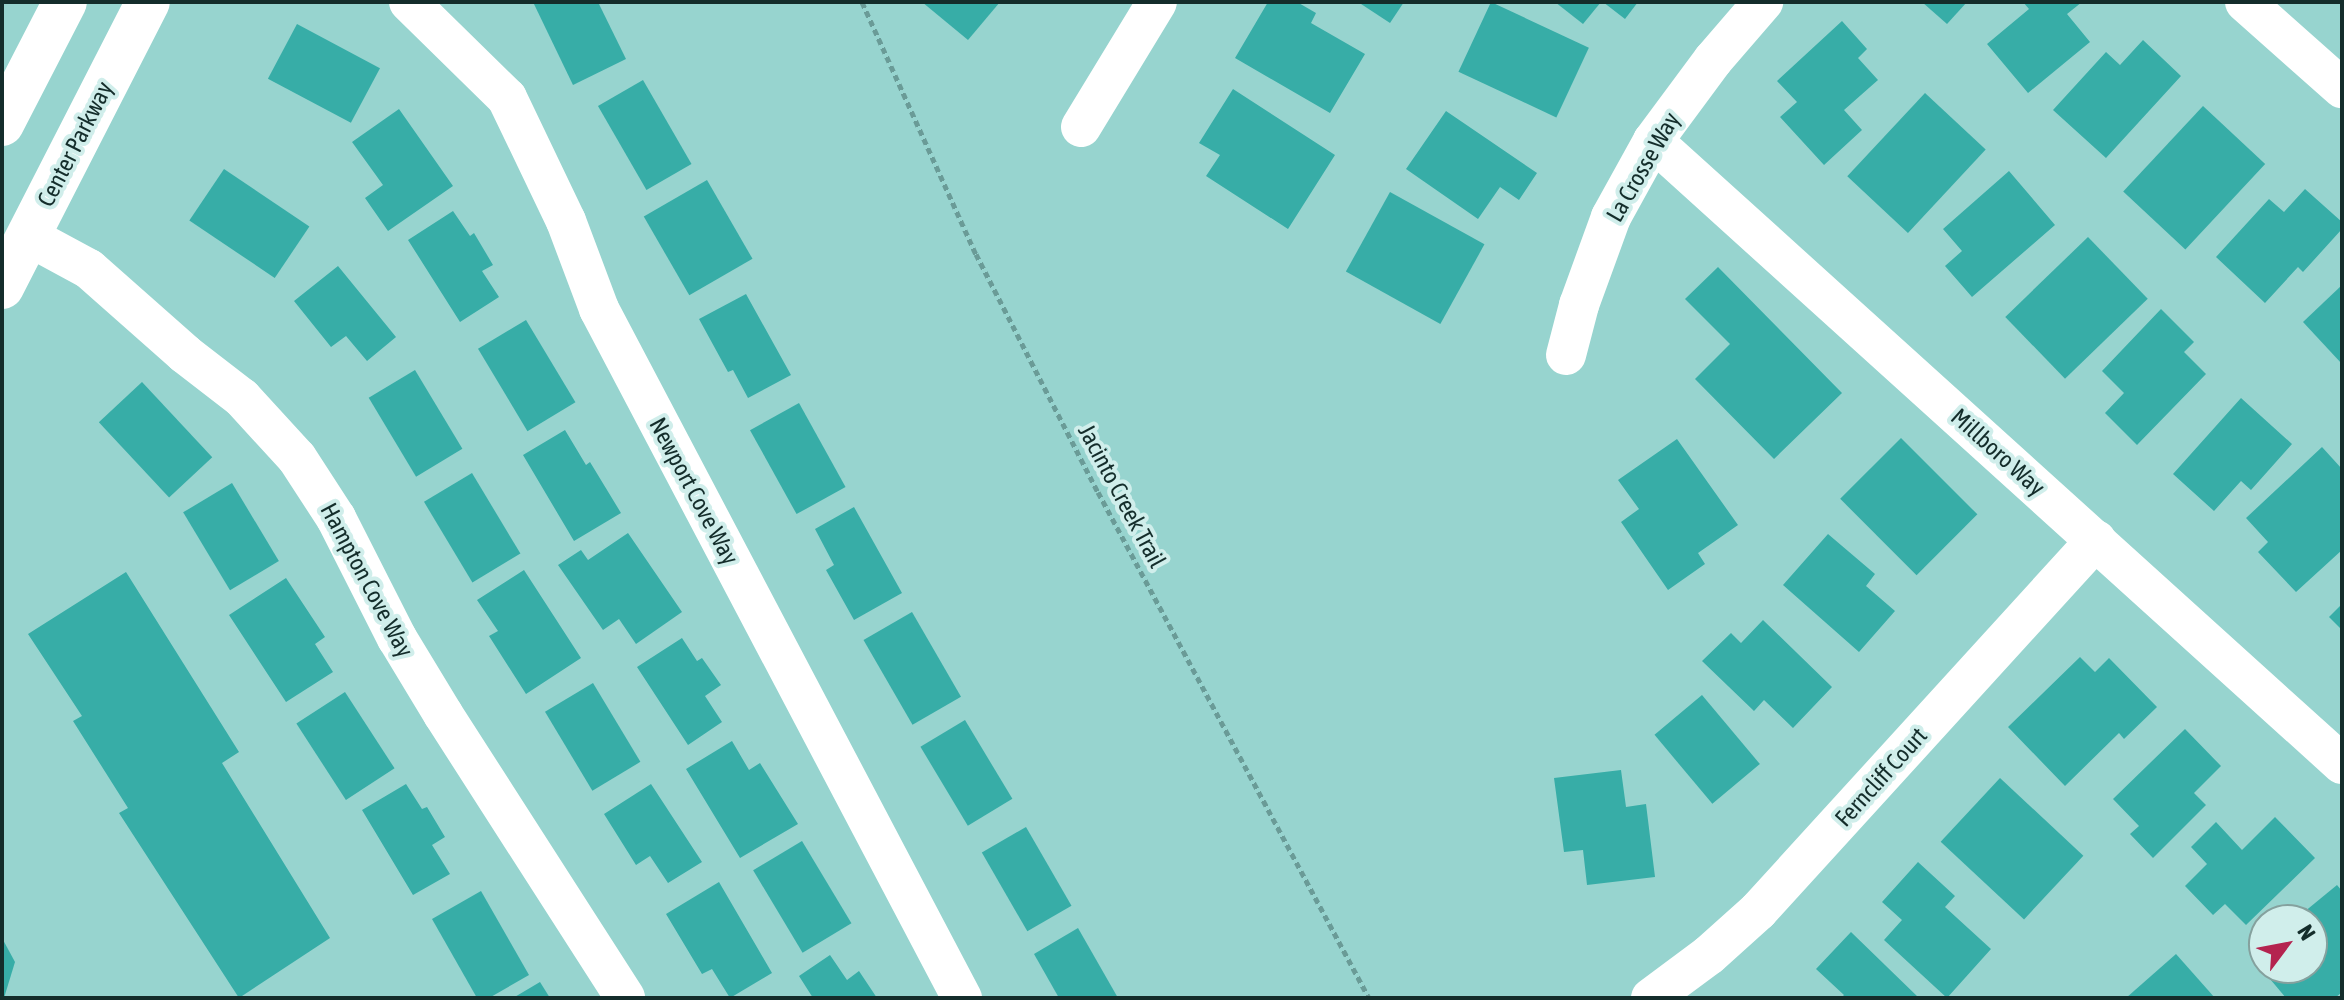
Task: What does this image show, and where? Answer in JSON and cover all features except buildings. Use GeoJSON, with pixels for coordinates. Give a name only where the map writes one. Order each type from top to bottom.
{"type":"FeatureCollection","features":[{"type":"Feature","properties":{"kind":"main road"},"geometry":{"type":"LineString","coordinates":[[2,124],[65,2]]}},
{"type":"Feature","properties":{"kind":"main road","name":"Center Parkway"},"geometry":{"type":"LineString","coordinates":[[2,287],[148,2]]}},
{"type":"Feature","properties":{"kind":"street","name":"Newport Cove Way"},"geometry":{"type":"LineString","coordinates":[[409,2],[507,98],[566,221],[599,309],[962,998]]}},
{"type":"Feature","properties":{"kind":"street"},"geometry":{"type":"LineString","coordinates":[[1081,127],[1157,2]]}},
{"type":"Feature","properties":{"kind":"street","name":"La Crosse Way"},"geometry":{"type":"LineString","coordinates":[[1566,355],[1579,305],[1611,217],[1653,141],[1713,60],[1763,2]]}},
{"type":"Feature","properties":{"kind":"street"},"geometry":{"type":"LineString","coordinates":[[2245,2],[2342,88]]}},
{"type":"Feature","properties":{"kind":"street","name":"Millboro Way"},"geometry":{"type":"LineString","coordinates":[[1653,141],[2342,764]]}},
{"type":"Feature","properties":{"kind":"street","name":"Hampton Cove Way"},"geometry":{"type":"LineString","coordinates":[[28,236],[89,269],[185,354],[242,398],[297,458],[336,518],[397,638],[435,702],[625,998]]}},
{"type":"Feature","properties":{"kind":"street","name":"Ferncliff Court"},"geometry":{"type":"LineString","coordinates":[[1651,998],[1709,955],[1758,911],[2096,540]]}},
{"type":"Feature","properties":{"kind":"path","name":"Jacinto Creek Trail"},"geometry":{"type":"LineString","coordinates":[[862,2],[976,254],[1098,492],[1369,998]]}}]}
